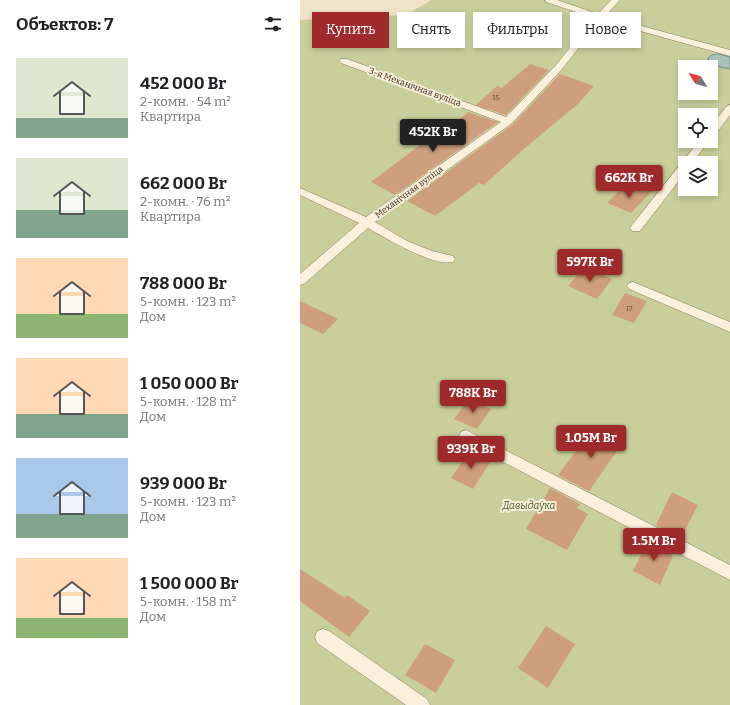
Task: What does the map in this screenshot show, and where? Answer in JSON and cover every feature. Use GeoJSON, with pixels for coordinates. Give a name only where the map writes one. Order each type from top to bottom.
{"type":"FeatureCollection","features":[{"type":"Feature","properties":{"kind":"lane"},"geometry":{"type":"LineString","coordinates":[[549,0],[584,12]]}},
{"type":"Feature","properties":{"kind":"lane","name":"Механічная вуліца"},"geometry":{"type":"LineString","coordinates":[[604,12],[616,0]]}},
{"type":"Feature","properties":{"kind":"lane"},"geometry":{"type":"LineString","coordinates":[[641,29],[730,53]]}},
{"type":"Feature","properties":{"kind":"lane","name":"Механічная вуліца"},"geometry":{"type":"LineString","coordinates":[[300,281],[367,222],[508,121],[559,68],[575,48]]}},
{"type":"Feature","properties":{"kind":"lane","name":"3-я Механічная вуліца"},"geometry":{"type":"LineString","coordinates":[[344,61],[508,121]]}},
{"type":"Feature","properties":{"kind":"lane"},"geometry":{"type":"LineString","coordinates":[[718,124],[730,108]]}},
{"type":"Feature","properties":{"kind":"lane"},"geometry":{"type":"LineString","coordinates":[[692,156],[699,148]]}},
{"type":"Feature","properties":{"kind":"lane"},"geometry":{"type":"LineString","coordinates":[[636,228],[678,175]]}},
{"type":"Feature","properties":{"kind":"lane"},"geometry":{"type":"LineString","coordinates":[[300,191],[367,222],[403,244],[429,254],[449,259]]}},
{"type":"Feature","properties":{"kind":"lane"},"geometry":{"type":"LineString","coordinates":[[633,286],[730,327]]}},
{"type":"Feature","properties":{"kind":"lane"},"geometry":{"type":"LineString","coordinates":[[466,436],[730,573]]}},
{"type":"Feature","properties":{"kind":"lane"},"geometry":{"type":"LineString","coordinates":[[322,637],[421,705]]}},
{"type":"Feature","properties":{"kind":"green space","name":"Давыдаўка"},"geometry":{"type":"Polygon","coordinates":[[[432,0],[730,0],[730,705],[300,705],[300,20],[312,19],[312,48],[389,48],[389,16],[397,15],[397,48],[465,48],[465,12],[410,12],[432,0]]]}},
{"type":"Feature","properties":{"kind":"water"},"geometry":{"type":"Polygon","coordinates":[[[718,54],[730,57],[730,69],[718,66],[718,60],[708,60],[708,58],[711,55],[718,54]]]}},
{"type":"Feature","properties":{"kind":"building"},"geometry":{"type":"Polygon","coordinates":[[[530,64],[549,70],[506,115],[476,105],[497,86],[502,88],[530,64]]]}},
{"type":"Feature","properties":{"kind":"building"},"geometry":{"type":"Polygon","coordinates":[[[560,74],[594,86],[579,103],[525,148],[484,185],[479,183],[435,216],[407,201],[513,124],[560,74]]]}},
{"type":"Feature","properties":{"kind":"building"},"geometry":{"type":"Polygon","coordinates":[[[468,112],[498,122],[395,195],[371,182],[424,142],[428,144],[468,112]]]}},
{"type":"Feature","properties":{"kind":"building"},"geometry":{"type":"Polygon","coordinates":[[[621,189],[654,189],[631,213],[607,203],[621,189]]]}},
{"type":"Feature","properties":{"kind":"building"},"geometry":{"type":"Polygon","coordinates":[[[584,267],[612,279],[597,299],[568,286],[584,267]]]}},
{"type":"Feature","properties":{"kind":"building"},"geometry":{"type":"Polygon","coordinates":[[[625,293],[647,301],[634,323],[612,315],[625,293]]]}},
{"type":"Feature","properties":{"kind":"building"},"geometry":{"type":"Polygon","coordinates":[[[300,301],[338,319],[323,334],[300,323],[300,301]]]}},
{"type":"Feature","properties":{"kind":"building"},"geometry":{"type":"Polygon","coordinates":[[[469,399],[491,409],[477,429],[454,419],[469,399]]]}},
{"type":"Feature","properties":{"kind":"building"},"geometry":{"type":"Polygon","coordinates":[[[595,426],[624,441],[589,491],[558,475],[595,426]]]}},
{"type":"Feature","properties":{"kind":"building"},"geometry":{"type":"Polygon","coordinates":[[[469,451],[491,461],[473,489],[451,478],[469,451]]]}},
{"type":"Feature","properties":{"kind":"building"},"geometry":{"type":"Polygon","coordinates":[[[550,488],[580,504],[577,508],[588,514],[567,550],[526,529],[550,488]]]}},
{"type":"Feature","properties":{"kind":"building"},"geometry":{"type":"Polygon","coordinates":[[[672,492],[698,505],[681,538],[656,525],[672,492]]]}},
{"type":"Feature","properties":{"kind":"building"},"geometry":{"type":"Polygon","coordinates":[[[649,539],[673,552],[671,556],[673,556],[660,585],[633,571],[649,539]]]}},
{"type":"Feature","properties":{"kind":"building"},"geometry":{"type":"Polygon","coordinates":[[[300,569],[345,598],[347,595],[370,611],[349,637],[300,601],[300,569]]]}},
{"type":"Feature","properties":{"kind":"building"},"geometry":{"type":"Polygon","coordinates":[[[546,626],[575,644],[548,688],[518,668],[546,626]]]}},
{"type":"Feature","properties":{"kind":"building"},"geometry":{"type":"Polygon","coordinates":[[[425,644],[455,660],[436,693],[405,675],[425,644]]]}}]}
